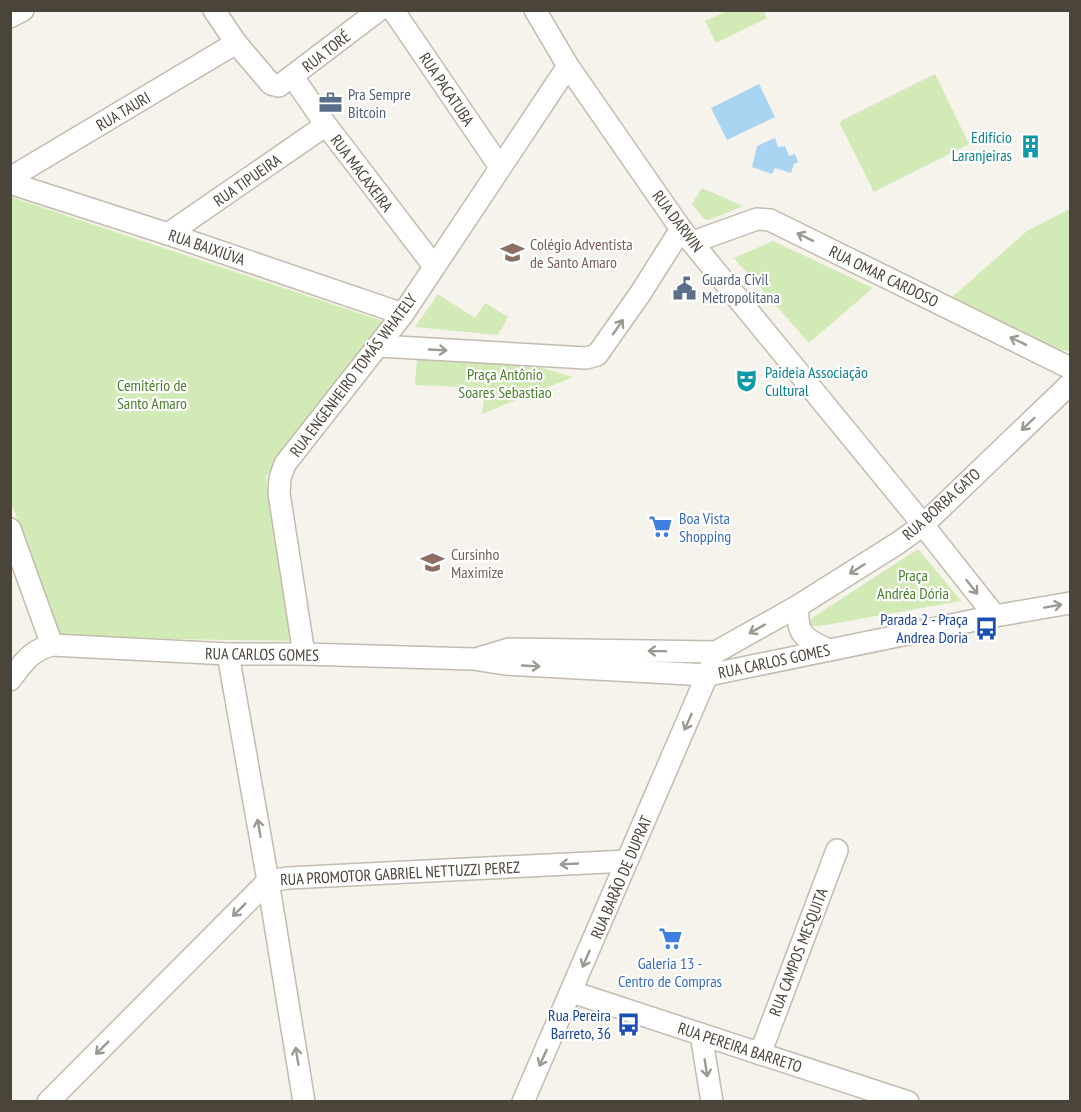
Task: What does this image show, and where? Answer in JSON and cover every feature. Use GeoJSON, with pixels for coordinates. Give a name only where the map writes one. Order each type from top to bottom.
{"type":"FeatureCollection","features":[{"type":"Feature","properties":{"kind":"street"},"geometry":{"type":"LineString","coordinates":[[10,17],[23,10]]}},
{"type":"Feature","properties":{"kind":"street"},"geometry":{"type":"LineString","coordinates":[[214,10],[236,43]]}},
{"type":"Feature","properties":{"kind":"street","name":"RUA TORÉ"},"geometry":{"type":"LineString","coordinates":[[236,43],[271,84],[279,86],[379,10]]}},
{"type":"Feature","properties":{"kind":"street","name":"RUA PACATUBA"},"geometry":{"type":"LineString","coordinates":[[393,10],[500,167]]}},
{"type":"Feature","properties":{"kind":"street","name":"RUA DARWIN"},"geometry":{"type":"LineString","coordinates":[[535,10],[568,66],[687,235],[995,616]]}},
{"type":"Feature","properties":{"kind":"street","name":"RUA TAURI"},"geometry":{"type":"LineString","coordinates":[[10,178],[236,43]]}},
{"type":"Feature","properties":{"kind":"street","name":"RUA ENGENHEIRO TOMÁS WHATELY"},"geometry":{"type":"LineString","coordinates":[[304,654],[279,493],[280,478],[285,464],[403,314],[568,66]]}},
{"type":"Feature","properties":{"kind":"street","name":"RUA MACAXEIRA"},"geometry":{"type":"LineString","coordinates":[[293,77],[326,125],[434,266]]}},
{"type":"Feature","properties":{"kind":"street","name":"RUA TIPUEIRA"},"geometry":{"type":"LineString","coordinates":[[168,234],[326,125]]}},
{"type":"Feature","properties":{"kind":"street","name":"RUA BAIXIÚVA"},"geometry":{"type":"LineString","coordinates":[[10,183],[403,314]]}},
{"type":"Feature","properties":{"kind":"street","name":"RUA OMAR CARDOSO"},"geometry":{"type":"LineString","coordinates":[[687,235],[757,219],[770,220],[1071,368]]}},
{"type":"Feature","properties":{"kind":"street"},"geometry":{"type":"LineString","coordinates":[[379,346],[586,358],[597,355],[640,294],[687,235]]}},
{"type":"Feature","properties":{"kind":"street","name":"RUA BORBA GATO"},"geometry":{"type":"LineString","coordinates":[[798,606],[923,525],[1071,384]]}},
{"type":"Feature","properties":{"kind":"street"},"geometry":{"type":"LineString","coordinates":[[10,529],[52,645],[38,648],[10,680]]}},
{"type":"Feature","properties":{"kind":"street","name":"RUA CARLOS GOMES"},"geometry":{"type":"LineString","coordinates":[[52,645],[228,654],[473,659],[505,664],[708,675],[995,616],[1071,603]]}},
{"type":"Feature","properties":{"kind":"street"},"geometry":{"type":"LineString","coordinates":[[798,606],[797,621],[802,634],[829,650]]}},
{"type":"Feature","properties":{"kind":"street","name":"RUA CARLOS GOMES"},"geometry":{"type":"LineString","coordinates":[[473,659],[509,649],[716,652],[798,606]]}},
{"type":"Feature","properties":{"kind":"street","name":"RUA BARÃO DE DUPRAT"},"geometry":{"type":"LineString","coordinates":[[524,1101],[716,652]]}},
{"type":"Feature","properties":{"kind":"street"},"geometry":{"type":"LineString","coordinates":[[228,654],[304,1101]]}},
{"type":"Feature","properties":{"kind":"street","name":"RUA CAMPOS MESQUITA"},"geometry":{"type":"LineString","coordinates":[[760,1054],[837,850]]}},
{"type":"Feature","properties":{"kind":"street","name":"RUA PROMOTOR GABRIEL NETTUZZI PEREZ"},"geometry":{"type":"LineString","coordinates":[[48,1101],[268,881],[288,878],[627,861]]}},
{"type":"Feature","properties":{"kind":"street","name":"RUA PEREIRA BARRETO"},"geometry":{"type":"LineString","coordinates":[[572,992],[908,1101]]}},
{"type":"Feature","properties":{"kind":"street"},"geometry":{"type":"LineString","coordinates":[[701,1034],[712,1101]]}},
{"type":"Feature","properties":{"kind":"green space"},"geometry":{"type":"Polygon","coordinates":[[[727,11],[763,11],[767,18],[716,43],[705,21],[727,11]]]}},
{"type":"Feature","properties":{"kind":"green space"},"geometry":{"type":"Polygon","coordinates":[[[935,74],[969,144],[874,192],[839,122],[935,74]]]}},
{"type":"Feature","properties":{"kind":"green space"},"geometry":{"type":"Polygon","coordinates":[[[702,188],[743,206],[709,220],[704,219],[692,204],[702,188]]]}},
{"type":"Feature","properties":{"kind":"green space","name":"Cemitério de Santo Amaro"},"geometry":{"type":"Polygon","coordinates":[[[11,197],[389,323],[266,476],[290,641],[61,637],[11,502],[11,197]]]}},
{"type":"Feature","properties":{"kind":"green space"},"geometry":{"type":"Polygon","coordinates":[[[1070,209],[1070,351],[1058,350],[949,300],[1027,231],[1070,209]]]}},
{"type":"Feature","properties":{"kind":"green space"},"geometry":{"type":"Polygon","coordinates":[[[773,241],[873,288],[809,343],[734,258],[773,241]]]}},
{"type":"Feature","properties":{"kind":"green space"},"geometry":{"type":"Polygon","coordinates":[[[438,294],[475,318],[485,303],[508,317],[498,335],[415,327],[438,294]]]}},
{"type":"Feature","properties":{"kind":"green space","name":"Praça Antônio Soares Sebastiao"},"geometry":{"type":"Polygon","coordinates":[[[417,359],[528,364],[573,377],[482,414],[485,388],[415,385],[417,359]]]}},
{"type":"Feature","properties":{"kind":"green space","name":"Praça Andréa Dória"},"geometry":{"type":"Polygon","coordinates":[[[918,549],[961,601],[820,626],[810,624],[812,618],[918,549]]]}},
{"type":"Feature","properties":{"kind":"water"},"geometry":{"type":"Polygon","coordinates":[[[759,84],[775,117],[727,140],[711,108],[759,84]]]}},
{"type":"Feature","properties":{"kind":"water"},"geometry":{"type":"Polygon","coordinates":[[[775,138],[778,147],[785,146],[789,156],[795,154],[798,162],[794,164],[791,173],[775,168],[772,174],[752,167],[757,146],[775,138]]]}},
{"type":"Feature","properties":{"kind":"place","name":"Pra Sempre Bitcoin"},"geometry":{"type":"Point","coordinates":[330,103]}},
{"type":"Feature","properties":{"kind":"place","name":"Edifício Laranjeiras"},"geometry":{"type":"Point","coordinates":[1030,146]}},
{"type":"Feature","properties":{"kind":"place","name":"Colégio Adventista de Santo Amaro"},"geometry":{"type":"Point","coordinates":[512,253]}},
{"type":"Feature","properties":{"kind":"place","name":"Guarda Civil Metropolitana"},"geometry":{"type":"Point","coordinates":[684,288]}},
{"type":"Feature","properties":{"kind":"place","name":"Paideia Associação Cultural"},"geometry":{"type":"Point","coordinates":[747,381]}},
{"type":"Feature","properties":{"kind":"place","name":"Boa Vista Shopping"},"geometry":{"type":"Point","coordinates":[661,527]}},
{"type":"Feature","properties":{"kind":"place","name":"Cursinho Maximize"},"geometry":{"type":"Point","coordinates":[433,563]}},
{"type":"Feature","properties":{"kind":"place","name":"Parada 2 - Praça Andrea Doria"},"geometry":{"type":"Point","coordinates":[986,628]}},
{"type":"Feature","properties":{"kind":"place","name":"Galeria 13 - Centro de Compras"},"geometry":{"type":"Point","coordinates":[670,938]}},
{"type":"Feature","properties":{"kind":"place","name":"Rua Pereira Barreto, 36"},"geometry":{"type":"Point","coordinates":[629,1024]}}]}
